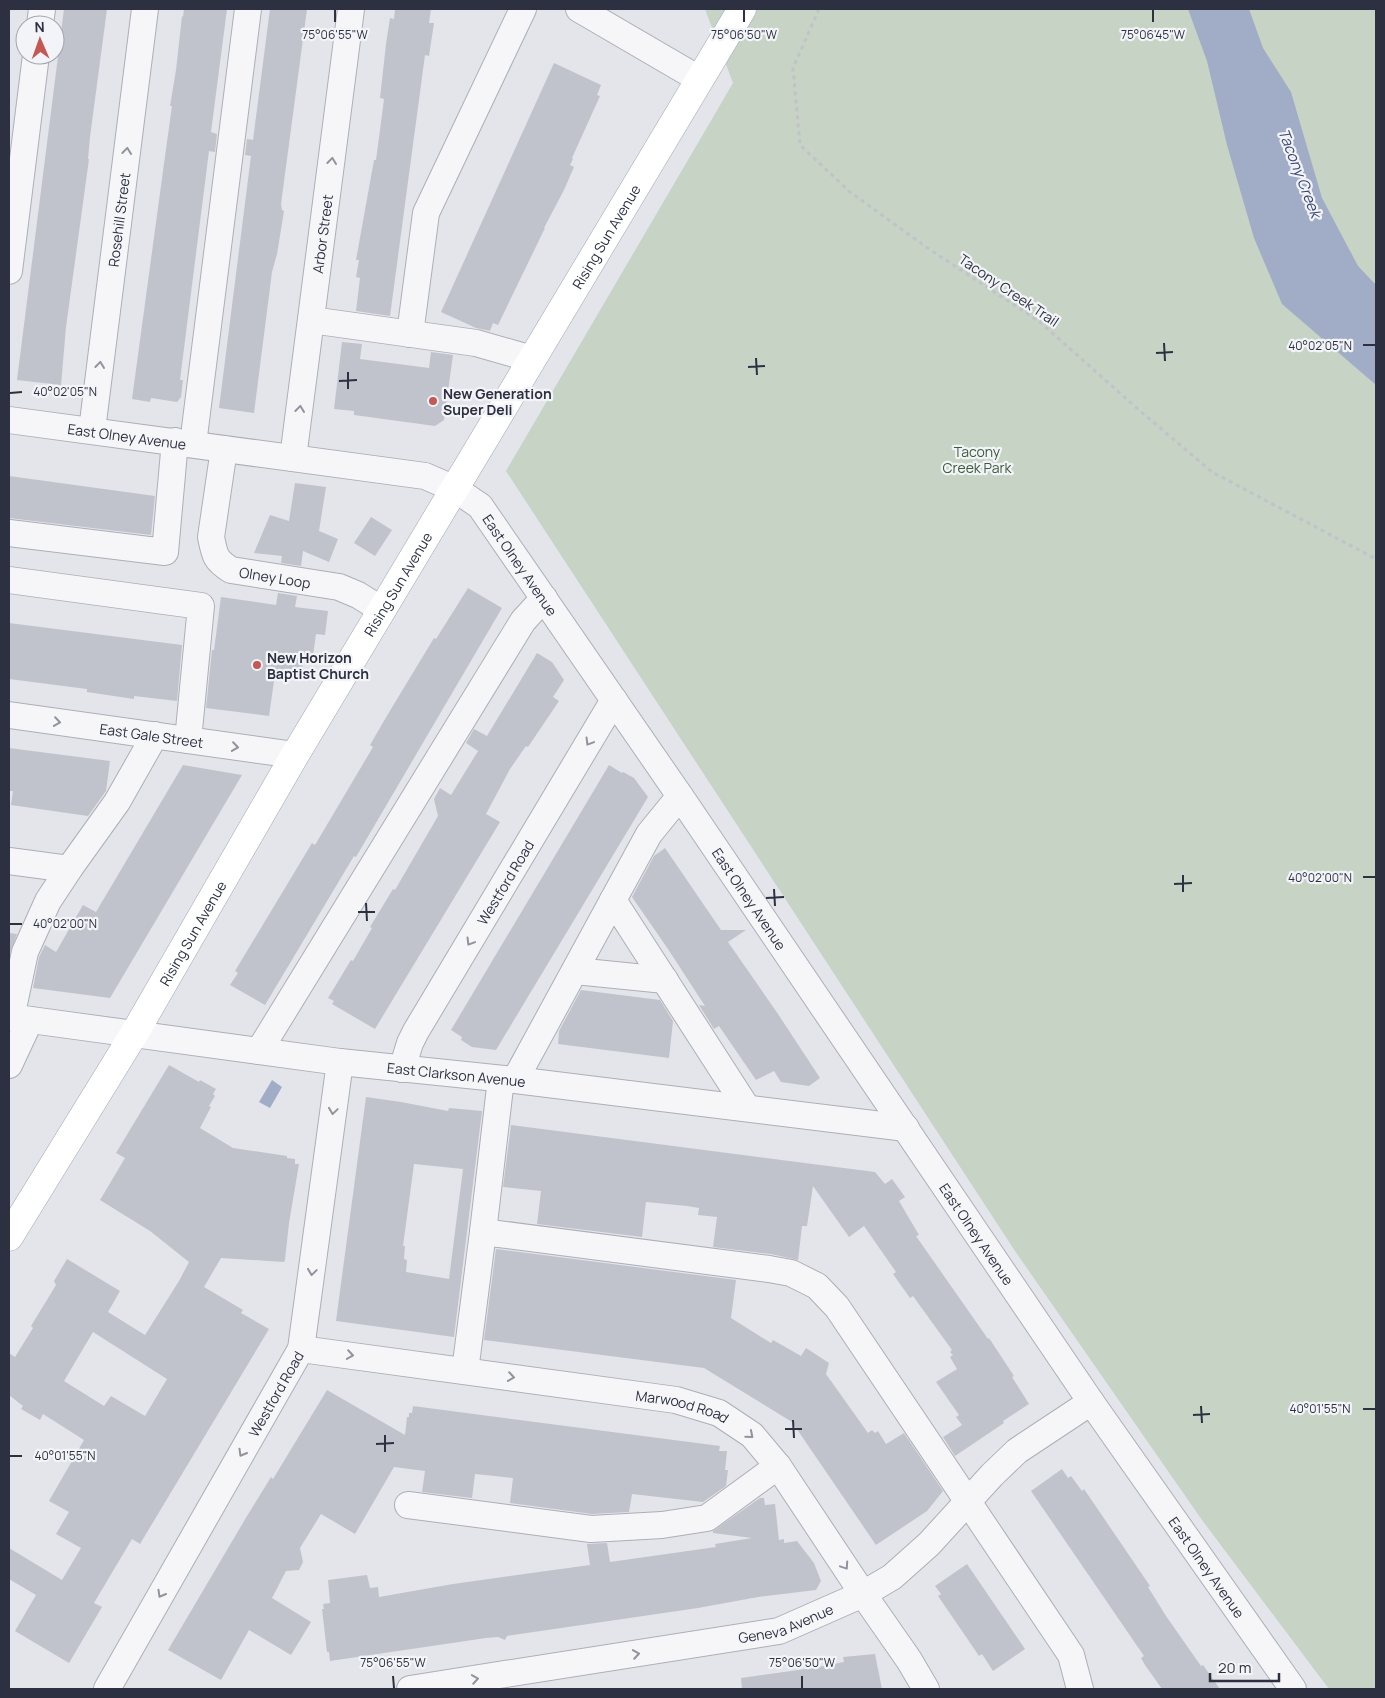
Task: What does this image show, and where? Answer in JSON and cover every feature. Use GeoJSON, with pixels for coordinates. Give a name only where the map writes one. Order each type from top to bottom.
{"type":"FeatureCollection","features":[{"type":"Feature","properties":{"kind":"main road","name":"Rising Sun Avenue"},"geometry":{"type":"LineString","coordinates":[[9,1238],[134,1034],[295,755],[742,9]]}},
{"type":"Feature","properties":{"kind":"street","name":"Rosehill Street"},"geometry":{"type":"LineString","coordinates":[[92,430],[145,9]]}},
{"type":"Feature","properties":{"kind":"street"},"geometry":{"type":"LineString","coordinates":[[9,533],[165,552],[184,442],[248,9]]}},
{"type":"Feature","properties":{"kind":"street","name":"Arbor Street"},"geometry":{"type":"LineString","coordinates":[[293,458],[351,9]]}},
{"type":"Feature","properties":{"kind":"street"},"geometry":{"type":"LineString","coordinates":[[410,334],[426,213],[524,9]]}},
{"type":"Feature","properties":{"kind":"street"},"geometry":{"type":"LineString","coordinates":[[578,9],[699,79]]}},
{"type":"Feature","properties":{"kind":"street"},"geometry":{"type":"LineString","coordinates":[[9,271],[35,65]]}},
{"type":"Feature","properties":{"kind":"street"},"geometry":{"type":"LineString","coordinates":[[311,320],[476,343],[532,359]]}},
{"type":"Feature","properties":{"kind":"street","name":"East Olney Avenue"},"geometry":{"type":"LineString","coordinates":[[9,420],[184,442],[425,476],[455,489],[480,506],[680,796],[1092,1402],[1293,1689]]}},
{"type":"Feature","properties":{"kind":"street","name":"Olney Loop"},"geometry":{"type":"LineString","coordinates":[[224,449],[211,537],[214,552],[219,563],[231,570],[339,587],[358,594],[382,610]]}},
{"type":"Feature","properties":{"kind":"street"},"geometry":{"type":"LineString","coordinates":[[9,580],[201,606],[188,740]]}},
{"type":"Feature","properties":{"kind":"street"},"geometry":{"type":"LineString","coordinates":[[259,1051],[523,621],[544,598]]}},
{"type":"Feature","properties":{"kind":"street","name":"Westford Road"},"geometry":{"type":"LineString","coordinates":[[402,1069],[416,1031],[614,700]]}},
{"type":"Feature","properties":{"kind":"street","name":"East Gale Street"},"geometry":{"type":"LineString","coordinates":[[9,715],[295,755]]}},
{"type":"Feature","properties":{"kind":"street"},"geometry":{"type":"LineString","coordinates":[[9,1065],[25,952],[48,901],[69,868],[117,802],[155,735]]}},
{"type":"Feature","properties":{"kind":"street"},"geometry":{"type":"LineString","coordinates":[[464,1371],[483,1232],[508,1080],[575,971],[649,834],[680,796]]}},
{"type":"Feature","properties":{"kind":"street"},"geometry":{"type":"LineString","coordinates":[[9,861],[69,868]]}},
{"type":"Feature","properties":{"kind":"street"},"geometry":{"type":"LineString","coordinates":[[613,900],[747,1108]]}},
{"type":"Feature","properties":{"kind":"street"},"geometry":{"type":"LineString","coordinates":[[575,971],[665,980]]}},
{"type":"Feature","properties":{"kind":"street","name":"East Clarkson Avenue"},"geometry":{"type":"LineString","coordinates":[[17,1018],[340,1062],[508,1080],[906,1128]]}},
{"type":"Feature","properties":{"kind":"street","name":"Westford Road"},"geometry":{"type":"LineString","coordinates":[[107,1689],[301,1349],[340,1062]]}},
{"type":"Feature","properties":{"kind":"street"},"geometry":{"type":"LineString","coordinates":[[483,1232],[769,1269],[791,1273],[817,1286],[837,1307],[1071,1655],[1081,1689]]}},
{"type":"Feature","properties":{"kind":"street","name":"Marwood Road"},"geometry":{"type":"LineString","coordinates":[[301,1349],[666,1398],[718,1413],[752,1435],[778,1466],[909,1660],[926,1689]]}},
{"type":"Feature","properties":{"kind":"street","name":"Geneva Avenue"},"geometry":{"type":"LineString","coordinates":[[410,1689],[779,1632],[863,1594],[892,1577],[929,1544],[992,1475],[1017,1451],[1092,1402]]}},
{"type":"Feature","properties":{"kind":"street"},"geometry":{"type":"LineString","coordinates":[[408,1505],[591,1529],[662,1525],[708,1518],[778,1466]]}},
{"type":"Feature","properties":{"kind":"path","name":"Tacony Creek Trail"},"geometry":{"type":"LineString","coordinates":[[819,9],[793,68],[800,145],[858,198],[929,250],[1040,322],[1212,472],[1376,559]]}},
{"type":"Feature","properties":{"kind":"green space","name":"Tacony Creek Park"},"geometry":{"type":"Polygon","coordinates":[[[705,9],[1376,9],[1376,1689],[1329,1689],[1202,1520],[1015,1251],[506,471],[733,83],[705,9]]]}},
{"type":"Feature","properties":{"kind":"water","name":"Tacony Creek"},"geometry":{"type":"Polygon","coordinates":[[[1188,9],[1249,9],[1263,48],[1291,92],[1322,198],[1358,266],[1376,285],[1376,385],[1282,304],[1254,238],[1227,145],[1207,61],[1188,9]]]}},
{"type":"Feature","properties":{"kind":"water"},"geometry":{"type":"Polygon","coordinates":[[[272,1080],[282,1087],[270,1108],[259,1102],[272,1080]]]}},
{"type":"Feature","properties":{"kind":"building"},"geometry":{"type":"Polygon","coordinates":[[[64,9],[107,9],[66,327],[61,385],[17,380],[57,65],[65,65],[65,15],[63,15],[64,9]]]}},
{"type":"Feature","properties":{"kind":"building"},"geometry":{"type":"Polygon","coordinates":[[[184,9],[227,9],[211,132],[217,134],[215,152],[209,151],[180,380],[183,380],[181,397],[177,402],[151,398],[150,402],[132,399],[184,9]]]}},
{"type":"Feature","properties":{"kind":"building"},"geometry":{"type":"Polygon","coordinates":[[[270,9],[307,9],[281,204],[284,211],[272,272],[254,413],[219,408],[251,156],[245,155],[247,139],[253,140],[270,9]]]}},
{"type":"Feature","properties":{"kind":"building"},"geometry":{"type":"Polygon","coordinates":[[[395,9],[431,9],[429,23],[434,23],[429,56],[425,55],[390,316],[356,311],[360,278],[356,277],[359,260],[356,260],[374,160],[376,160],[384,99],[380,98],[386,44],[390,18],[394,19],[395,9]]]}},
{"type":"Feature","properties":{"kind":"building"},"geometry":{"type":"Polygon","coordinates":[[[554,63],[601,85],[597,95],[600,96],[572,158],[570,165],[574,167],[564,190],[498,325],[493,323],[490,331],[476,328],[441,312],[554,63]]]}},
{"type":"Feature","properties":{"kind":"building"},"geometry":{"type":"Polygon","coordinates":[[[342,342],[362,344],[360,359],[429,368],[431,352],[453,355],[444,420],[435,426],[354,415],[354,411],[334,409],[342,342]]]}},
{"type":"Feature","properties":{"kind":"building"},"geometry":{"type":"Polygon","coordinates":[[[9,476],[155,496],[151,535],[9,518],[9,476]]]}},
{"type":"Feature","properties":{"kind":"building"},"geometry":{"type":"Polygon","coordinates":[[[295,483],[326,487],[319,531],[338,539],[329,562],[303,551],[301,566],[281,563],[282,556],[254,553],[270,515],[289,521],[295,483]]]}},
{"type":"Feature","properties":{"kind":"building"},"geometry":{"type":"Polygon","coordinates":[[[371,517],[392,530],[375,556],[354,543],[371,517]]]}},
{"type":"Feature","properties":{"kind":"building"},"geometry":{"type":"Polygon","coordinates":[[[468,588],[502,608],[356,857],[354,856],[265,1005],[230,985],[238,973],[235,971],[312,843],[315,845],[373,747],[370,745],[434,638],[436,639],[468,588]]]}},
{"type":"Feature","properties":{"kind":"building","name":"New Horizon Baptist Church"},"geometry":{"type":"Polygon","coordinates":[[[278,593],[297,596],[295,607],[328,611],[325,635],[316,634],[313,656],[304,655],[301,677],[275,674],[269,716],[206,708],[212,650],[214,650],[221,597],[276,605],[278,593]]]}},
{"type":"Feature","properties":{"kind":"building"},"geometry":{"type":"Polygon","coordinates":[[[9,623],[182,645],[177,701],[134,696],[134,699],[87,692],[87,689],[9,679],[9,623]]]}},
{"type":"Feature","properties":{"kind":"building"},"geometry":{"type":"Polygon","coordinates":[[[537,653],[552,662],[564,680],[553,697],[559,701],[528,747],[526,746],[510,769],[486,814],[500,822],[375,1029],[332,1004],[334,1001],[328,998],[351,960],[353,961],[372,928],[370,927],[393,889],[395,890],[438,816],[434,799],[440,788],[451,795],[478,751],[466,743],[474,729],[487,736],[537,653]]]}},
{"type":"Feature","properties":{"kind":"building"},"geometry":{"type":"Polygon","coordinates":[[[9,748],[110,761],[106,791],[88,816],[11,805],[13,791],[9,791],[9,748]]]}},
{"type":"Feature","properties":{"kind":"building"},"geometry":{"type":"Polygon","coordinates":[[[183,765],[242,775],[110,998],[33,988],[39,957],[45,945],[56,952],[83,905],[96,912],[183,765]]]}},
{"type":"Feature","properties":{"kind":"building"},"geometry":{"type":"Polygon","coordinates":[[[609,765],[634,778],[648,797],[496,1050],[472,1047],[451,1030],[609,765]]]}},
{"type":"Feature","properties":{"kind":"building"},"geometry":{"type":"Polygon","coordinates":[[[665,848],[721,930],[746,930],[728,942],[820,1078],[809,1086],[781,1082],[774,1071],[756,1080],[719,1026],[714,1029],[699,1005],[705,1006],[632,897],[654,856],[665,848]]]}},
{"type":"Feature","properties":{"kind":"building"},"geometry":{"type":"Polygon","coordinates":[[[9,933],[17,934],[9,956],[9,933]]]}},
{"type":"Feature","properties":{"kind":"building"},"geometry":{"type":"Polygon","coordinates":[[[581,990],[660,1000],[673,1021],[669,1058],[558,1044],[559,1031],[581,990]]]}},
{"type":"Feature","properties":{"kind":"building"},"geometry":{"type":"Polygon","coordinates":[[[169,1065],[216,1089],[213,1094],[215,1096],[209,1106],[211,1107],[200,1128],[233,1148],[287,1156],[287,1158],[295,1159],[295,1164],[299,1164],[284,1262],[221,1258],[204,1287],[243,1310],[241,1313],[269,1329],[140,1544],[132,1539],[94,1603],[102,1607],[69,1663],[15,1631],[36,1595],[9,1579],[9,1548],[62,1580],[81,1548],[56,1534],[69,1512],[49,1501],[84,1440],[43,1414],[40,1420],[21,1409],[23,1406],[9,1395],[9,1353],[15,1357],[33,1328],[31,1326],[56,1285],[54,1281],[67,1259],[120,1291],[108,1312],[145,1335],[179,1281],[189,1262],[150,1231],[100,1200],[125,1158],[116,1153],[169,1065]],[[93,1332],[64,1381],[104,1406],[111,1396],[145,1416],[167,1379],[93,1332]]]}},
{"type":"Feature","properties":{"kind":"building"},"geometry":{"type":"Polygon","coordinates":[[[366,1097],[448,1111],[449,1108],[482,1111],[454,1337],[336,1321],[366,1097]],[[414,1164],[403,1246],[405,1246],[404,1259],[407,1260],[406,1272],[449,1279],[463,1169],[414,1164]]]}},
{"type":"Feature","properties":{"kind":"building"},"geometry":{"type":"Polygon","coordinates":[[[511,1125],[875,1172],[885,1184],[892,1179],[905,1197],[899,1201],[919,1235],[916,1236],[989,1338],[1014,1376],[1012,1377],[1029,1404],[955,1456],[943,1437],[962,1425],[956,1417],[959,1415],[936,1382],[957,1369],[950,1357],[953,1355],[950,1352],[952,1350],[913,1296],[910,1298],[893,1274],[896,1272],[864,1226],[849,1237],[813,1186],[807,1226],[802,1226],[798,1260],[771,1254],[713,1247],[717,1217],[698,1215],[699,1208],[687,1206],[646,1202],[642,1237],[537,1224],[541,1191],[503,1187],[511,1125]]]}},
{"type":"Feature","properties":{"kind":"building"},"geometry":{"type":"Polygon","coordinates":[[[496,1249],[736,1280],[731,1318],[771,1343],[773,1340],[801,1356],[806,1348],[829,1363],[826,1374],[868,1433],[872,1430],[875,1433],[878,1431],[886,1444],[904,1433],[943,1491],[927,1511],[876,1545],[792,1422],[704,1368],[484,1340],[496,1249]]]}},
{"type":"Feature","properties":{"kind":"building"},"geometry":{"type":"Polygon","coordinates":[[[327,1390],[405,1435],[407,1417],[409,1417],[409,1413],[412,1413],[413,1406],[720,1446],[719,1451],[727,1451],[725,1470],[728,1470],[726,1486],[703,1502],[632,1494],[629,1512],[592,1514],[510,1503],[513,1478],[475,1474],[472,1498],[422,1492],[425,1471],[394,1467],[355,1534],[321,1514],[300,1548],[303,1562],[299,1570],[286,1571],[272,1598],[311,1622],[291,1655],[249,1630],[221,1680],[168,1650],[247,1516],[271,1477],[273,1479],[327,1390]]]}},
{"type":"Feature","properties":{"kind":"building"},"geometry":{"type":"Polygon","coordinates":[[[1062,1469],[1068,1478],[1071,1476],[1082,1491],[1084,1489],[1150,1586],[1148,1587],[1166,1616],[1201,1666],[1203,1665],[1220,1689],[1162,1689],[1141,1658],[1144,1656],[1031,1491],[1062,1469]]]}},
{"type":"Feature","properties":{"kind":"building"},"geometry":{"type":"Polygon","coordinates":[[[760,1498],[764,1498],[765,1505],[775,1504],[779,1540],[784,1539],[784,1543],[797,1541],[814,1563],[821,1581],[816,1590],[758,1597],[698,1608],[507,1636],[505,1640],[498,1637],[486,1638],[330,1661],[329,1652],[327,1652],[322,1609],[324,1609],[323,1604],[330,1603],[328,1580],[367,1575],[370,1588],[378,1587],[379,1597],[453,1584],[590,1565],[587,1544],[607,1543],[610,1562],[716,1547],[715,1544],[752,1538],[713,1533],[713,1531],[760,1498]]]}},
{"type":"Feature","properties":{"kind":"building"},"geometry":{"type":"Polygon","coordinates":[[[967,1564],[1025,1649],[993,1671],[982,1654],[979,1656],[938,1596],[941,1594],[935,1586],[967,1564]]]}},
{"type":"Feature","properties":{"kind":"building"},"geometry":{"type":"Polygon","coordinates":[[[875,1654],[882,1689],[742,1689],[741,1678],[813,1668],[844,1662],[843,1657],[875,1654]]]}},
{"type":"Feature","properties":{"kind":"place","name":"New Generation Super Deli"},"geometry":{"type":"Point","coordinates":[433,401]}},
{"type":"Feature","properties":{"kind":"place","name":"New Horizon Baptist Church"},"geometry":{"type":"Point","coordinates":[257,665]}}]}
